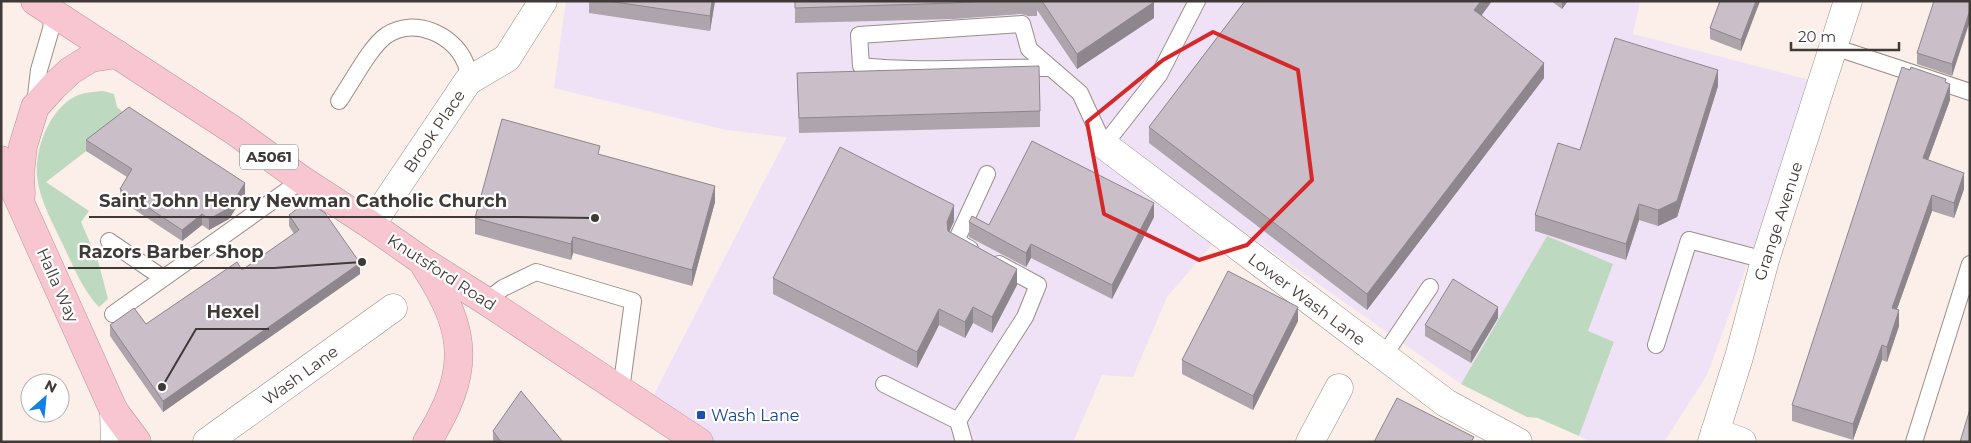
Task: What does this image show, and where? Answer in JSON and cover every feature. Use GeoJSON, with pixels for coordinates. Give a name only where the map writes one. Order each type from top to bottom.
{"type":"FeatureCollection","features":[{"type":"Feature","properties":{"kind":"highway","name":"Knutsford Road"},"geometry":{"type":"LineString","coordinates":[[48,5],[117,54],[233,130],[302,180],[421,260],[699,442]]}},
{"type":"Feature","properties":{"kind":"highway"},"geometry":{"type":"LineString","coordinates":[[22,203],[20,174],[23,146],[35,107],[70,71],[91,58],[117,54]]}},
{"type":"Feature","properties":{"kind":"highway","name":"Halla Way"},"geometry":{"type":"LineString","coordinates":[[1,160],[22,203],[114,412],[136,442]]}},
{"type":"Feature","properties":{"kind":"highway","name":"A5061"},"geometry":{"type":"LineString","coordinates":[[421,260],[443,295],[453,316],[458,337],[458,363],[453,389],[444,414],[427,442]]}},
{"type":"Feature","properties":{"kind":"street","name":"Brook Place"},"geometry":{"type":"LineString","coordinates":[[371,225],[468,81],[507,58],[543,1]]}},
{"type":"Feature","properties":{"kind":"street","name":"Grange Avenue"},"geometry":{"type":"LineString","coordinates":[[1714,437],[1739,357],[1765,260],[1848,1]]}},
{"type":"Feature","properties":{"kind":"street","name":"Lower Wash Lane"},"geometry":{"type":"LineString","coordinates":[[1104,145],[1446,403],[1518,442]]}},
{"type":"Feature","properties":{"kind":"street","name":"Wash Lane"},"geometry":{"type":"LineString","coordinates":[[207,442],[393,308]]}},
{"type":"Feature","properties":{"kind":"street"},"geometry":{"type":"LineString","coordinates":[[1310,442],[1340,388]]}},
{"type":"Feature","properties":{"kind":"street","name":"Halla Way"},"geometry":{"type":"LineString","coordinates":[[114,412],[115,442]]}},
{"type":"Feature","properties":{"kind":"street"},"geometry":{"type":"LineString","coordinates":[[1714,437],[1742,442]]}},
{"type":"Feature","properties":{"kind":"lane"},"geometry":{"type":"LineString","coordinates":[[1049,68],[1004,66],[892,69],[861,66],[859,35],[1022,24],[1029,49],[1080,93],[1104,145],[1159,75],[1197,1]]}},
{"type":"Feature","properties":{"kind":"lane"},"geometry":{"type":"LineString","coordinates":[[35,107],[48,5]]}},
{"type":"Feature","properties":{"kind":"lane"},"geometry":{"type":"LineString","coordinates":[[339,101],[376,45],[395,30],[421,28],[435,32],[447,40],[458,50],[466,63],[468,81]]}},
{"type":"Feature","properties":{"kind":"lane"},"geometry":{"type":"LineString","coordinates":[[1834,47],[1970,92]]}},
{"type":"Feature","properties":{"kind":"lane"},"geometry":{"type":"LineString","coordinates":[[958,421],[1025,317],[1038,285],[956,241],[987,174]]}},
{"type":"Feature","properties":{"kind":"lane"},"geometry":{"type":"LineString","coordinates":[[113,314],[302,180]]}},
{"type":"Feature","properties":{"kind":"lane"},"geometry":{"type":"LineString","coordinates":[[1656,345],[1689,240],[1765,260]]}},
{"type":"Feature","properties":{"kind":"lane"},"geometry":{"type":"LineString","coordinates":[[108,241],[164,278]]}},
{"type":"Feature","properties":{"kind":"lane"},"geometry":{"type":"LineString","coordinates":[[1914,442],[1970,264]]}},
{"type":"Feature","properties":{"kind":"lane"},"geometry":{"type":"LineString","coordinates":[[486,301],[503,288],[536,272],[634,301],[621,390]]}},
{"type":"Feature","properties":{"kind":"lane"},"geometry":{"type":"LineString","coordinates":[[1383,356],[1430,288]]}},
{"type":"Feature","properties":{"kind":"lane"},"geometry":{"type":"LineString","coordinates":[[884,384],[958,421],[964,442]]}},
{"type":"Feature","properties":{"kind":"highlighted area"},"geometry":{"type":"Polygon","coordinates":[[[1213,32],[1298,70],[1312,180],[1247,245],[1199,260],[1104,214],[1087,122],[1163,60],[1213,32]]]}},
{"type":"Feature","properties":{"kind":"shaded area"},"geometry":{"type":"Polygon","coordinates":[[[566,1],[1640,1],[1633,34],[1814,81],[1707,375],[1664,442],[1592,442],[1579,436],[1614,343],[1587,331],[1613,264],[1547,236],[1461,384],[1227,220],[1210,247],[1167,297],[1133,377],[1102,375],[1073,442],[706,442],[647,408],[787,137],[726,130],[554,88],[566,1]]]}},
{"type":"Feature","properties":{"kind":"green space"},"geometry":{"type":"Polygon","coordinates":[[[103,91],[114,94],[117,107],[129,118],[46,182],[89,211],[81,222],[98,261],[108,299],[99,307],[79,278],[48,212],[38,184],[37,164],[46,130],[59,110],[76,96],[89,92],[103,91]]]}},
{"type":"Feature","properties":{"kind":"green space"},"geometry":{"type":"Polygon","coordinates":[[[1547,236],[1613,264],[1588,331],[1614,342],[1579,436],[1538,418],[1527,417],[1461,384],[1547,236]]]}},
{"type":"Feature","properties":{"kind":"building"},"geometry":{"type":"Polygon","coordinates":[[[608,1],[712,1],[710,16],[608,1]]]}},
{"type":"Feature","properties":{"kind":"building"},"geometry":{"type":"Polygon","coordinates":[[[795,1],[984,1],[795,8],[795,1]]]}},
{"type":"Feature","properties":{"kind":"building"},"geometry":{"type":"Polygon","coordinates":[[[1042,1],[1153,1],[1154,2],[1077,54],[1042,1]]]}},
{"type":"Feature","properties":{"kind":"building"},"geometry":{"type":"Polygon","coordinates":[[[1245,1],[1481,1],[1474,10],[1544,63],[1367,294],[1149,127],[1245,1]]]}},
{"type":"Feature","properties":{"kind":"building"},"geometry":{"type":"Polygon","coordinates":[[[1720,1],[1756,1],[1741,40],[1710,28],[1720,1]]]}},
{"type":"Feature","properties":{"kind":"building"},"geometry":{"type":"Polygon","coordinates":[[[1934,1],[1970,1],[1970,10],[1952,64],[1917,53],[1934,1]]]}},
{"type":"Feature","properties":{"kind":"building"},"geometry":{"type":"Polygon","coordinates":[[[1615,38],[1718,70],[1677,201],[1658,210],[1639,204],[1626,244],[1535,215],[1558,143],[1580,150],[1615,38]]]}},
{"type":"Feature","properties":{"kind":"building"},"geometry":{"type":"Polygon","coordinates":[[[1039,66],[1040,111],[799,118],[797,73],[1039,66]]]}},
{"type":"Feature","properties":{"kind":"building"},"geometry":{"type":"Polygon","coordinates":[[[1902,67],[1910,70],[1911,67],[1946,79],[1945,82],[1950,84],[1923,158],[1964,173],[1954,203],[1932,195],[1892,308],[1899,310],[1887,347],[1882,345],[1853,424],[1792,405],[1902,67]]]}},
{"type":"Feature","properties":{"kind":"building"},"geometry":{"type":"Polygon","coordinates":[[[129,107],[245,183],[229,208],[209,219],[202,214],[182,230],[120,189],[132,169],[86,140],[129,107]]]}},
{"type":"Feature","properties":{"kind":"building"},"geometry":{"type":"Polygon","coordinates":[[[502,119],[600,146],[598,154],[715,186],[692,270],[573,237],[571,244],[475,218],[502,119]]]}},
{"type":"Feature","properties":{"kind":"building"},"geometry":{"type":"Polygon","coordinates":[[[1032,141],[1154,203],[1112,285],[1031,244],[1026,253],[969,222],[972,216],[989,225],[1032,141]]]}},
{"type":"Feature","properties":{"kind":"building"},"geometry":{"type":"Polygon","coordinates":[[[840,147],[954,205],[947,222],[948,231],[1017,269],[992,317],[973,307],[965,322],[939,309],[917,352],[773,278],[840,147]]]}},
{"type":"Feature","properties":{"kind":"building"},"geometry":{"type":"Polygon","coordinates":[[[307,201],[325,213],[360,263],[163,401],[110,325],[134,308],[146,324],[237,262],[242,270],[299,230],[289,215],[307,201]]]}},
{"type":"Feature","properties":{"kind":"building"},"geometry":{"type":"Polygon","coordinates":[[[1228,271],[1298,307],[1253,396],[1182,360],[1228,271]]]}},
{"type":"Feature","properties":{"kind":"building"},"geometry":{"type":"Polygon","coordinates":[[[1453,279],[1498,307],[1471,352],[1425,325],[1453,279]]]}},
{"type":"Feature","properties":{"kind":"building"},"geometry":{"type":"Polygon","coordinates":[[[521,391],[563,442],[501,442],[493,431],[521,391]]]}},
{"type":"Feature","properties":{"kind":"building"},"geometry":{"type":"Polygon","coordinates":[[[1397,398],[1474,437],[1471,442],[1374,442],[1397,398]]]}},
{"type":"Feature","properties":{"kind":"building"},"geometry":{"type":"Polygon","coordinates":[[[1970,409],[1970,442],[1960,442],[1970,409]]]}},
{"type":"Feature","properties":{"kind":"place","name":"Saint John Henry Newman Catholic Church"},"geometry":{"type":"Point","coordinates":[595,218]}},
{"type":"Feature","properties":{"kind":"place","name":"Razors Barber Shop"},"geometry":{"type":"Point","coordinates":[362,262]}},
{"type":"Feature","properties":{"kind":"place","name":"Hexel"},"geometry":{"type":"Point","coordinates":[162,387]}},
{"type":"Feature","properties":{"kind":"place","name":"Wash Lane"},"geometry":{"type":"Point","coordinates":[701,415]}}]}
